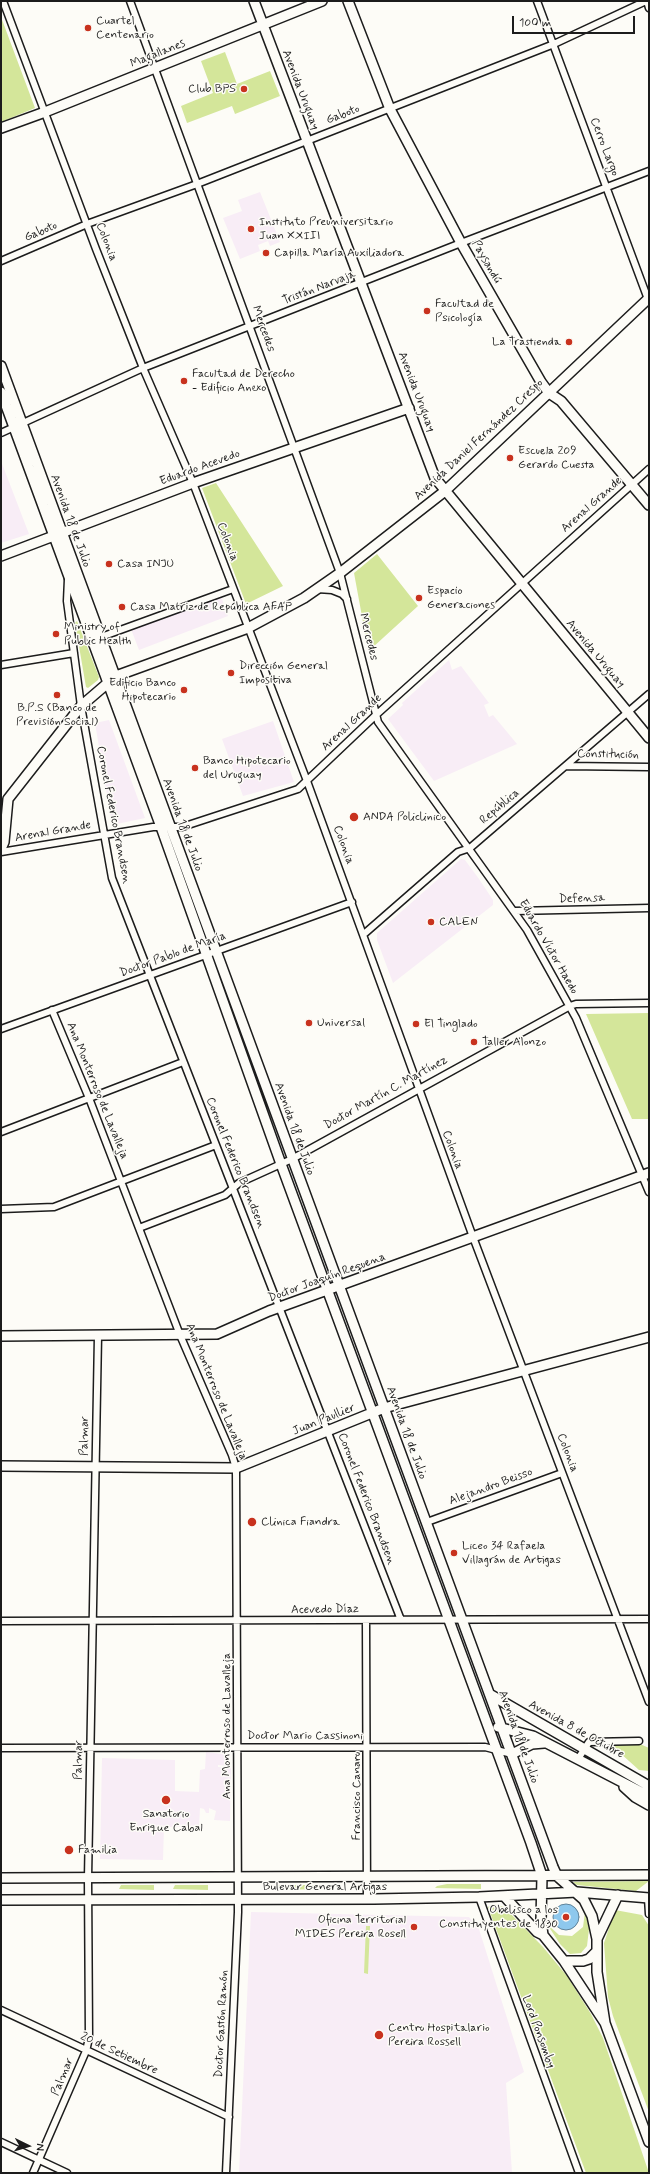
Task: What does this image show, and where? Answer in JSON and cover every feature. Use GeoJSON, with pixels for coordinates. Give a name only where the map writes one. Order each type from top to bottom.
{"type":"FeatureCollection","features":[{"type":"Feature","properties":{"kind":"main road","name":"Avenida Uruguay"},"geometry":{"type":"LineString","coordinates":[[254,1],[435,478],[649,738]]}},
{"type":"Feature","properties":{"kind":"main road","name":"Magallanes"},"geometry":{"type":"LineString","coordinates":[[1,128],[45,112],[322,1]]}},
{"type":"Feature","properties":{"kind":"main road","name":"Paysandú"},"geometry":{"type":"LineString","coordinates":[[348,1],[390,109],[461,243],[541,382],[549,393],[561,401],[649,505]]}},
{"type":"Feature","properties":{"kind":"main road","name":"Avenida Daniel Fernández Crespo"},"geometry":{"type":"LineString","coordinates":[[116,676],[248,628],[316,590],[445,491],[648,300]]}},
{"type":"Feature","properties":{"kind":"main road","name":"Avenida 18 de Julio"},"geometry":{"type":"LineString","coordinates":[[1,366],[18,425],[58,534],[116,676],[205,954],[281,1164],[498,1750],[542,1876],[542,1893]]}},
{"type":"Feature","properties":{"kind":"main road","name":"Avenida 18 de Julio"},"geometry":{"type":"LineString","coordinates":[[1,392],[18,425]]}},
{"type":"Feature","properties":{"kind":"main road","name":"Eduardo Acevedo"},"geometry":{"type":"LineString","coordinates":[[1,556],[193,483],[409,408]]}},
{"type":"Feature","properties":{"kind":"main road","name":"Avenida 18 de Julio"},"geometry":{"type":"LineString","coordinates":[[58,534],[69,577],[108,683],[216,950],[557,1876],[576,1892]]}},
{"type":"Feature","properties":{"kind":"main road"},"geometry":{"type":"LineString","coordinates":[[1,806],[81,706],[116,676]]}},
{"type":"Feature","properties":{"kind":"main road"},"geometry":{"type":"LineString","coordinates":[[1,849],[4,842],[8,799]]}},
{"type":"Feature","properties":{"kind":"main road","name":"Doctor Joaquín Requena"},"geometry":{"type":"LineString","coordinates":[[1,1336],[217,1334],[279,1308],[340,1285],[646,1174]]}},
{"type":"Feature","properties":{"kind":"main road","name":"Juan Paullier"},"geometry":{"type":"LineString","coordinates":[[1,1466],[236,1468],[328,1432],[384,1408],[649,1337]]}},
{"type":"Feature","properties":{"kind":"main road","name":"Avenida 8 de Octubre"},"geometry":{"type":"LineString","coordinates":[[491,1695],[649,1786]]}},
{"type":"Feature","properties":{"kind":"main road","name":"Avenida 8 de Octubre"},"geometry":{"type":"LineString","coordinates":[[489,1725],[532,1736],[619,1782],[649,1796]]}},
{"type":"Feature","properties":{"kind":"main road"},"geometry":{"type":"LineString","coordinates":[[512,1754],[532,1744],[546,1743]]}},
{"type":"Feature","properties":{"kind":"main road"},"geometry":{"type":"LineString","coordinates":[[619,1782],[635,1797],[649,1805]]}},
{"type":"Feature","properties":{"kind":"main road","name":"Bulevar General Artigas"},"geometry":{"type":"LineString","coordinates":[[1,1878],[649,1875]]}},
{"type":"Feature","properties":{"kind":"main road"},"geometry":{"type":"LineString","coordinates":[[576,1892],[590,1909],[597,1939],[596,1952],[599,1987],[605,2023],[649,2142]]}},
{"type":"Feature","properties":{"kind":"main road","name":"Bulevar General Artigas"},"geometry":{"type":"LineString","coordinates":[[1,1900],[479,1898],[576,1892],[618,1895],[649,1895]]}},
{"type":"Feature","properties":{"kind":"main road"},"geometry":{"type":"LineString","coordinates":[[542,1893],[541,1920],[543,1935]]}},
{"type":"Feature","properties":{"kind":"main road"},"geometry":{"type":"LineString","coordinates":[[597,1939],[618,1895]]}},
{"type":"Feature","properties":{"kind":"main road"},"geometry":{"type":"LineString","coordinates":[[504,1896],[537,1932],[543,1935],[564,1961],[605,2023]]}},
{"type":"Feature","properties":{"kind":"main road"},"geometry":{"type":"LineString","coordinates":[[564,1961],[583,1961],[588,1959],[596,1952]]}},
{"type":"Feature","properties":{"kind":"street","name":"Colonia"},"geometry":{"type":"LineString","coordinates":[[3,1],[143,368],[193,483],[307,781],[364,934],[418,1088],[473,1237],[649,1702]]}},
{"type":"Feature","properties":{"kind":"street","name":"Mercedes"},"geometry":{"type":"LineString","coordinates":[[130,1],[340,573],[376,715]]}},
{"type":"Feature","properties":{"kind":"street","name":"Cerro Largo"},"geometry":{"type":"LineString","coordinates":[[537,1],[608,187],[648,300]]}},
{"type":"Feature","properties":{"kind":"street","name":"Gaboto"},"geometry":{"type":"LineString","coordinates":[[1,261],[87,224],[197,184],[554,44],[646,1]]}},
{"type":"Feature","properties":{"kind":"street"},"geometry":{"type":"LineString","coordinates":[[646,1],[649,8]]}},
{"type":"Feature","properties":{"kind":"street","name":"Tristán Narvaja"},"geometry":{"type":"LineString","coordinates":[[1,434],[143,368],[649,171]]}},
{"type":"Feature","properties":{"kind":"street","name":"Arenal Grande"},"geometry":{"type":"LineString","coordinates":[[1,852],[104,834],[165,827],[182,827],[295,791],[376,715],[649,469]]}},
{"type":"Feature","properties":{"kind":"street","name":"Avenida 18 de Julio"},"geometry":{"type":"LineString","coordinates":[[69,577],[67,601],[81,706]]}},
{"type":"Feature","properties":{"kind":"street"},"geometry":{"type":"LineString","coordinates":[[100,637],[233,589]]}},
{"type":"Feature","properties":{"kind":"street"},"geometry":{"type":"LineString","coordinates":[[316,590],[332,590],[342,594],[347,599]]}},
{"type":"Feature","properties":{"kind":"street"},"geometry":{"type":"LineString","coordinates":[[1,665],[74,653]]}},
{"type":"Feature","properties":{"kind":"street","name":"República"},"geometry":{"type":"LineString","coordinates":[[364,934],[458,852],[470,848],[649,694]]}},
{"type":"Feature","properties":{"kind":"street","name":"Coronel Federico Brandsen"},"geometry":{"type":"LineString","coordinates":[[81,706],[112,878],[401,1620]]}},
{"type":"Feature","properties":{"kind":"street","name":"Eduardo Víctor Haedo"},"geometry":{"type":"LineString","coordinates":[[376,715],[378,722],[515,911],[570,1006],[646,1174],[649,1192]]}},
{"type":"Feature","properties":{"kind":"street","name":"Constitución"},"geometry":{"type":"LineString","coordinates":[[566,766],[649,767]]}},
{"type":"Feature","properties":{"kind":"street","name":"Doctor Pablo de María"},"geometry":{"type":"LineString","coordinates":[[1,1029],[352,902]]}},
{"type":"Feature","properties":{"kind":"street","name":"Defensa"},"geometry":{"type":"LineString","coordinates":[[515,911],[649,908]]}},
{"type":"Feature","properties":{"kind":"street","name":"Doctor Martín C. Martínez"},"geometry":{"type":"LineString","coordinates":[[139,1228],[225,1195],[240,1183],[281,1164],[570,1006],[576,1004],[649,1003]]}},
{"type":"Feature","properties":{"kind":"street","name":"Ana Monterroso de Lavalleja"},"geometry":{"type":"LineString","coordinates":[[52,1010],[89,1098],[180,1335],[232,1455],[236,1468],[238,1622],[238,1876]]}},
{"type":"Feature","properties":{"kind":"street"},"geometry":{"type":"LineString","coordinates":[[1,1132],[183,1062]]}},
{"type":"Feature","properties":{"kind":"street"},"geometry":{"type":"LineString","coordinates":[[1,1208],[54,1207],[216,1146]]}},
{"type":"Feature","properties":{"kind":"street","name":"Palmar"},"geometry":{"type":"LineString","coordinates":[[33,2173],[40,2160],[86,2051],[89,2038],[88,1878],[98,1336]]}},
{"type":"Feature","properties":{"kind":"street","name":"Alejandro Beisso"},"geometry":{"type":"LineString","coordinates":[[427,1522],[562,1473]]}},
{"type":"Feature","properties":{"kind":"street","name":"Acevedo Díaz"},"geometry":{"type":"LineString","coordinates":[[1,1621],[238,1622],[616,1618],[649,1619]]}},
{"type":"Feature","properties":{"kind":"street","name":"Francisco Canaro"},"geometry":{"type":"LineString","coordinates":[[366,1620],[368,1899]]}},
{"type":"Feature","properties":{"kind":"street"},"geometry":{"type":"LineString","coordinates":[[578,1759],[589,1742],[639,1741]]}},
{"type":"Feature","properties":{"kind":"street","name":"Doctor Mario Cassinoni"},"geometry":{"type":"LineString","coordinates":[[1,1748],[485,1747],[512,1754]]}},
{"type":"Feature","properties":{"kind":"street","name":"Doctor Gastón Ramón"},"geometry":{"type":"LineString","coordinates":[[226,2173],[238,1876]]}},
{"type":"Feature","properties":{"kind":"street"},"geometry":{"type":"LineString","coordinates":[[649,1895],[649,1914]]}},
{"type":"Feature","properties":{"kind":"street","name":"Lord Ponsomby"},"geometry":{"type":"LineString","coordinates":[[479,1898],[579,2173]]}},
{"type":"Feature","properties":{"kind":"street","name":"20 de Setiembre"},"geometry":{"type":"LineString","coordinates":[[1,2010],[229,2117]]}},
{"type":"Feature","properties":{"kind":"street"},"geometry":{"type":"LineString","coordinates":[[1,2142],[67,2173]]}},
{"type":"Feature","properties":{"kind":"shaded area","name":"Instituto Preuniversitario Juan XXIII"},"geometry":{"type":"Polygon","coordinates":[[[260,192],[280,242],[270,246],[268,241],[258,245],[260,251],[240,259],[223,218],[242,211],[238,200],[260,192]]]}},
{"type":"Feature","properties":{"kind":"shaded area"},"geometry":{"type":"Polygon","coordinates":[[[1,461],[29,534],[1,543],[1,461]]]}},
{"type":"Feature","properties":{"kind":"shaded area"},"geometry":{"type":"Polygon","coordinates":[[[221,596],[228,616],[139,650],[131,629],[221,596]]]}},
{"type":"Feature","properties":{"kind":"shaded area"},"geometry":{"type":"Polygon","coordinates":[[[449,660],[452,670],[461,666],[489,703],[484,705],[489,717],[493,715],[517,744],[434,781],[388,719],[403,705],[402,703],[449,660]]]}},
{"type":"Feature","properties":{"kind":"shaded area"},"geometry":{"type":"Polygon","coordinates":[[[109,720],[145,818],[112,825],[95,723],[109,720]]]}},
{"type":"Feature","properties":{"kind":"shaded area"},"geometry":{"type":"Polygon","coordinates":[[[273,721],[294,782],[243,796],[222,739],[273,721]]]}},
{"type":"Feature","properties":{"kind":"shaded area","name":"CALEN"},"geometry":{"type":"Polygon","coordinates":[[[461,859],[465,860],[479,879],[493,900],[493,905],[393,983],[377,940],[377,933],[461,859]]]}},
{"type":"Feature","properties":{"kind":"shaded area","name":"Sanatorio Enrique Cabal"},"geometry":{"type":"Polygon","coordinates":[[[206,1752],[229,1755],[227,1757],[229,1766],[218,1765],[218,1767],[231,1768],[230,1821],[214,1820],[216,1811],[209,1808],[209,1813],[206,1813],[204,1809],[200,1808],[199,1827],[164,1827],[163,1860],[100,1859],[102,1758],[175,1760],[175,1791],[199,1792],[200,1770],[205,1769],[206,1752]]]}},
{"type":"Feature","properties":{"kind":"shaded area","name":"Centro Hospitalario Pereira Rossell"},"geometry":{"type":"Polygon","coordinates":[[[251,1912],[469,1917],[479,1929],[524,2072],[506,2083],[512,2173],[239,2173],[251,1912]]]}},
{"type":"Feature","properties":{"kind":"green space"},"geometry":{"type":"Polygon","coordinates":[[[1,17],[35,108],[1,122],[1,17]]]}},
{"type":"Feature","properties":{"kind":"green space","name":"Club BPS"},"geometry":{"type":"Polygon","coordinates":[[[225,52],[237,84],[270,71],[280,96],[235,114],[232,106],[187,123],[181,106],[213,93],[201,61],[225,52]]]}},
{"type":"Feature","properties":{"kind":"green space"},"geometry":{"type":"Polygon","coordinates":[[[216,483],[283,586],[246,604],[202,488],[216,483]]]}},
{"type":"Feature","properties":{"kind":"green space"},"geometry":{"type":"Polygon","coordinates":[[[377,554],[418,606],[372,648],[368,649],[354,573],[377,554]]]}},
{"type":"Feature","properties":{"kind":"green space"},"geometry":{"type":"Polygon","coordinates":[[[77,621],[99,677],[98,680],[88,688],[86,687],[75,623],[77,621]]]}},
{"type":"Feature","properties":{"kind":"green space"},"geometry":{"type":"Polygon","coordinates":[[[649,1013],[649,1119],[632,1119],[586,1014],[649,1013]]]}},
{"type":"Feature","properties":{"kind":"green space"},"geometry":{"type":"Polygon","coordinates":[[[610,1744],[640,1744],[649,1748],[649,1771],[639,1770],[610,1744]]]}},
{"type":"Feature","properties":{"kind":"green space"},"geometry":{"type":"Polygon","coordinates":[[[649,1881],[636,1891],[577,1885],[573,1882],[649,1881]]]}},
{"type":"Feature","properties":{"kind":"green space"},"geometry":{"type":"Polygon","coordinates":[[[447,1884],[481,1884],[481,1889],[435,1888],[437,1886],[447,1884]]]}},
{"type":"Feature","properties":{"kind":"green space"},"geometry":{"type":"Polygon","coordinates":[[[121,1885],[154,1885],[154,1890],[119,1889],[121,1885]]]}},
{"type":"Feature","properties":{"kind":"green space"},"geometry":{"type":"Polygon","coordinates":[[[175,1885],[208,1885],[208,1890],[173,1889],[175,1885]]]}},
{"type":"Feature","properties":{"kind":"green space"},"geometry":{"type":"Polygon","coordinates":[[[270,1885],[325,1885],[326,1889],[272,1890],[270,1885]]]}},
{"type":"Feature","properties":{"kind":"green space"},"geometry":{"type":"Polygon","coordinates":[[[493,1904],[504,1907],[543,1947],[567,1976],[591,2014],[603,2038],[649,2173],[586,2173],[488,1907],[493,1904]]]}},
{"type":"Feature","properties":{"kind":"green space"},"geometry":{"type":"Polygon","coordinates":[[[615,1910],[642,1915],[649,1926],[649,2112],[613,2016],[608,1997],[604,1943],[615,1910]]]}},
{"type":"Feature","properties":{"kind":"green space"},"geometry":{"type":"Polygon","coordinates":[[[585,1912],[589,1929],[587,1946],[581,1953],[570,1954],[560,1944],[547,1924],[559,1935],[572,1936],[583,1927],[585,1912]]]}},
{"type":"Feature","properties":{"kind":"green space"},"geometry":{"type":"Polygon","coordinates":[[[366,1926],[370,1926],[368,1974],[364,1973],[366,1926]]]}},
{"type":"Feature","properties":{"kind":"water"},"geometry":{"type":"Polygon","coordinates":[[[566,1904],[575,1908],[579,1917],[575,1926],[566,1930],[557,1926],[553,1917],[557,1908],[566,1904]]]}},
{"type":"Feature","properties":{"kind":"place","name":"Cuartel Centenario"},"geometry":{"type":"Point","coordinates":[88,28]}},
{"type":"Feature","properties":{"kind":"place","name":"Club BPS"},"geometry":{"type":"Point","coordinates":[244,89]}},
{"type":"Feature","properties":{"kind":"place","name":"Instituto Preuniversitario Juan XXIII"},"geometry":{"type":"Point","coordinates":[251,229]}},
{"type":"Feature","properties":{"kind":"place","name":"Capilla María Auxiliadora"},"geometry":{"type":"Point","coordinates":[266,253]}},
{"type":"Feature","properties":{"kind":"place","name":"Facultad de Psicología"},"geometry":{"type":"Point","coordinates":[427,311]}},
{"type":"Feature","properties":{"kind":"place","name":"La Trastienda"},"geometry":{"type":"Point","coordinates":[569,342]}},
{"type":"Feature","properties":{"kind":"place","name":"Facultad de Derecho - Edificio Anexo"},"geometry":{"type":"Point","coordinates":[184,381]}},
{"type":"Feature","properties":{"kind":"place","name":"Escuela 209 Gerardo Cuesta"},"geometry":{"type":"Point","coordinates":[510,458]}},
{"type":"Feature","properties":{"kind":"place","name":"Casa INJU"},"geometry":{"type":"Point","coordinates":[109,564]}},
{"type":"Feature","properties":{"kind":"place","name":"Espacio Generaciones"},"geometry":{"type":"Point","coordinates":[419,598]}},
{"type":"Feature","properties":{"kind":"place","name":"Casa Matriz de República AFAP"},"geometry":{"type":"Point","coordinates":[122,607]}},
{"type":"Feature","properties":{"kind":"place","name":"Ministry of Public Health"},"geometry":{"type":"Point","coordinates":[56,634]}},
{"type":"Feature","properties":{"kind":"place","name":"Dirección General Impositiva"},"geometry":{"type":"Point","coordinates":[231,673]}},
{"type":"Feature","properties":{"kind":"place","name":"Edificio Banco Hipotecario"},"geometry":{"type":"Point","coordinates":[184,690]}},
{"type":"Feature","properties":{"kind":"place","name":"B.P.S (Banco de Previsión Social)"},"geometry":{"type":"Point","coordinates":[57,695]}},
{"type":"Feature","properties":{"kind":"place","name":"Banco Hipotecario del Uruguay"},"geometry":{"type":"Point","coordinates":[195,768]}},
{"type":"Feature","properties":{"kind":"place","name":"ANDA Policlinico"},"geometry":{"type":"Point","coordinates":[354,817]}},
{"type":"Feature","properties":{"kind":"place","name":"CALEN"},"geometry":{"type":"Point","coordinates":[431,922]}},
{"type":"Feature","properties":{"kind":"place","name":"Universal"},"geometry":{"type":"Point","coordinates":[309,1023]}},
{"type":"Feature","properties":{"kind":"place","name":"El Tinglado"},"geometry":{"type":"Point","coordinates":[416,1024]}},
{"type":"Feature","properties":{"kind":"place","name":"Taller Alonzo"},"geometry":{"type":"Point","coordinates":[474,1042]}},
{"type":"Feature","properties":{"kind":"place","name":"Clinica Fiandra"},"geometry":{"type":"Point","coordinates":[252,1522]}},
{"type":"Feature","properties":{"kind":"place","name":"Liceo 34 Rafaela Villagrán de Artigas"},"geometry":{"type":"Point","coordinates":[454,1553]}},
{"type":"Feature","properties":{"kind":"place","name":"Sanatorio Enrique Cabal"},"geometry":{"type":"Point","coordinates":[166,1800]}},
{"type":"Feature","properties":{"kind":"place","name":"Familia"},"geometry":{"type":"Point","coordinates":[69,1850]}},
{"type":"Feature","properties":{"kind":"place","name":"Obelisco a los Constituyentes de 1830"},"geometry":{"type":"Point","coordinates":[566,1917]}},
{"type":"Feature","properties":{"kind":"place","name":"Oficina Territorial MIDES Pereira Rosell"},"geometry":{"type":"Point","coordinates":[414,1927]}},
{"type":"Feature","properties":{"kind":"place","name":"Centro Hospitalario Pereira Rossell"},"geometry":{"type":"Point","coordinates":[379,2035]}}]}
